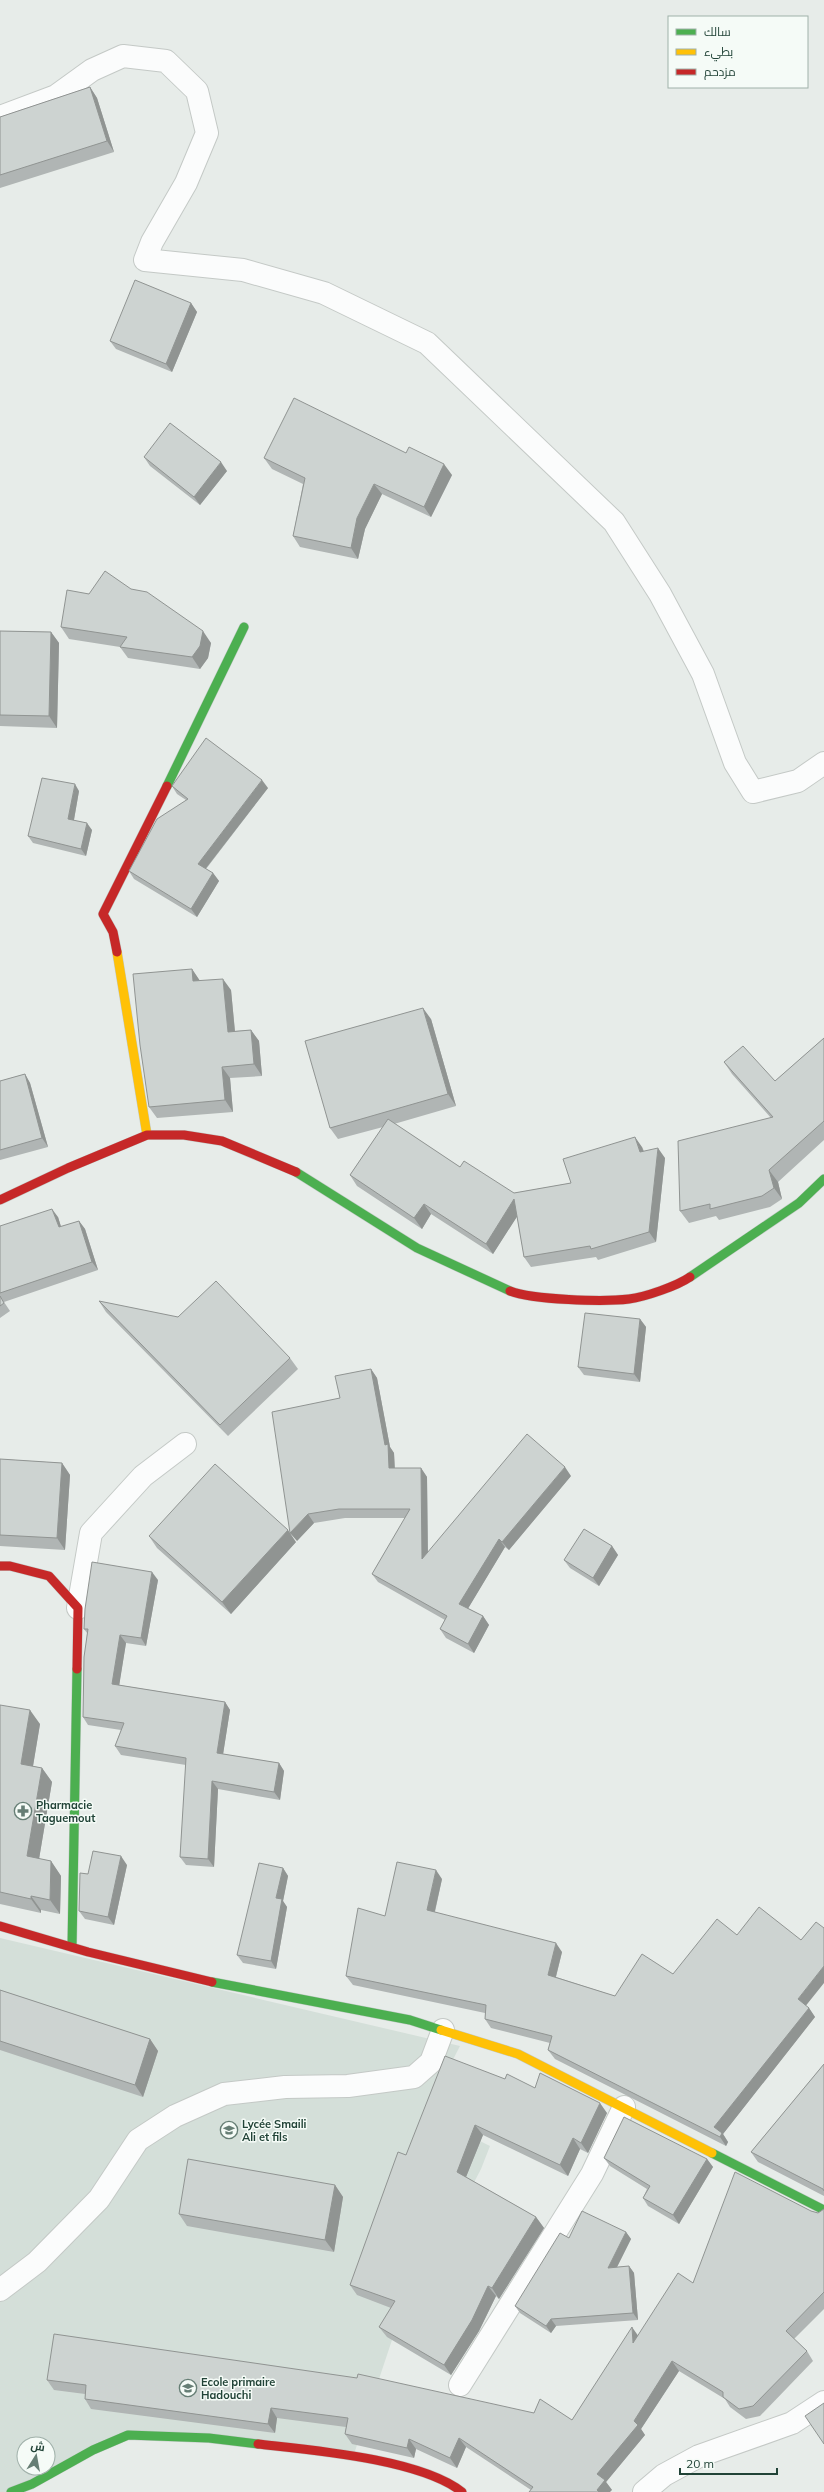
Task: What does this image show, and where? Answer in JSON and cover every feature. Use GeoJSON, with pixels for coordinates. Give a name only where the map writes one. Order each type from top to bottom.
{"type":"FeatureCollection","features":[{"type":"Feature","properties":{"kind":"street"},"geometry":{"type":"LineString","coordinates":[[0,117],[56,96],[92,70],[123,56],[166,61],[197,91],[207,133],[186,183],[152,242],[145,260],[243,270],[324,293],[427,343],[614,522],[660,594],[703,674],[735,763],[753,792],[798,781],[824,763]]}},
{"type":"Feature","properties":{"kind":"street"},"geometry":{"type":"LineString","coordinates":[[147,1135],[126,997],[113,932],[103,914],[203,715],[244,627]]}},
{"type":"Feature","properties":{"kind":"street"},"geometry":{"type":"LineString","coordinates":[[0,1200],[68,1168],[147,1135],[184,1136],[222,1141],[294,1171],[417,1248],[512,1292],[564,1299],[630,1299],[682,1282],[799,1203],[824,1179]]}},
{"type":"Feature","properties":{"kind":"street"},"geometry":{"type":"LineString","coordinates":[[72,1947],[78,1608],[91,1533],[143,1476],[185,1444]]}},
{"type":"Feature","properties":{"kind":"street"},"geometry":{"type":"LineString","coordinates":[[0,1566],[10,1566],[49,1576],[78,1608]]}},
{"type":"Feature","properties":{"kind":"street"},"geometry":{"type":"LineString","coordinates":[[0,1926],[72,1947],[235,1988],[410,2020],[518,2054],[824,2210]]}},
{"type":"Feature","properties":{"kind":"street"},"geometry":{"type":"LineString","coordinates":[[0,2290],[37,2262],[99,2199],[138,2140],[175,2116],[224,2094],[285,2087],[348,2086],[414,2077],[431,2062],[443,2030]]}},
{"type":"Feature","properties":{"kind":"street"},"geometry":{"type":"LineString","coordinates":[[460,2385],[592,2174],[624,2107]]}},
{"type":"Feature","properties":{"kind":"street"},"geometry":{"type":"LineString","coordinates":[[644,2492],[664,2475],[699,2456],[792,2423],[824,2402]]}},
{"type":"Feature","properties":{"kind":"street"},"geometry":{"type":"LineString","coordinates":[[11,2492],[32,2484],[93,2450],[128,2436],[209,2438],[334,2452],[399,2466],[452,2484],[462,2492]]}},
{"type":"Feature","properties":{"kind":"shaded area","name":"Lycée Smaili Ali et fils"},"geometry":{"type":"Polygon","coordinates":[[[0,1938],[460,2046],[425,2114],[490,2146],[481,2169],[392,2340],[353,2457],[128,2435],[56,2470],[56,2436],[16,2436],[16,2476],[44,2476],[11,2492],[0,2492],[0,1938]]]}},
{"type":"Feature","properties":{"kind":"building"},"geometry":{"type":"Polygon","coordinates":[[[90,87],[107,141],[0,175],[0,117],[90,87]]]}},
{"type":"Feature","properties":{"kind":"building"},"geometry":{"type":"Polygon","coordinates":[[[135,280],[191,303],[166,364],[110,341],[135,280]]]}},
{"type":"Feature","properties":{"kind":"building"},"geometry":{"type":"Polygon","coordinates":[[[294,398],[406,453],[409,447],[444,464],[424,507],[374,484],[357,518],[351,548],[293,536],[305,478],[264,458],[294,398]]]}},
{"type":"Feature","properties":{"kind":"building"},"geometry":{"type":"Polygon","coordinates":[[[170,423],[221,462],[194,497],[144,457],[170,423]]]}},
{"type":"Feature","properties":{"kind":"building"},"geometry":{"type":"Polygon","coordinates":[[[105,571],[131,589],[147,592],[203,631],[200,646],[192,657],[120,647],[127,637],[61,627],[67,590],[89,594],[105,571]]]}},
{"type":"Feature","properties":{"kind":"building"},"geometry":{"type":"Polygon","coordinates":[[[0,631],[51,632],[49,716],[0,715],[0,631]]]}},
{"type":"Feature","properties":{"kind":"building"},"geometry":{"type":"Polygon","coordinates":[[[206,738],[262,780],[198,864],[213,873],[191,909],[129,871],[157,819],[188,799],[172,786],[206,738]]]}},
{"type":"Feature","properties":{"kind":"building"},"geometry":{"type":"Polygon","coordinates":[[[42,778],[75,784],[68,819],[87,823],[81,849],[28,836],[42,778]]]}},
{"type":"Feature","properties":{"kind":"building"},"geometry":{"type":"Polygon","coordinates":[[[192,969],[193,981],[223,979],[228,1032],[251,1030],[254,1064],[222,1067],[225,1100],[149,1107],[140,1045],[133,974],[192,969]]]}},
{"type":"Feature","properties":{"kind":"building"},"geometry":{"type":"Polygon","coordinates":[[[423,1008],[448,1094],[330,1128],[305,1041],[423,1008]]]}},
{"type":"Feature","properties":{"kind":"building"},"geometry":{"type":"Polygon","coordinates":[[[824,1038],[824,1121],[769,1170],[774,1188],[762,1196],[710,1209],[710,1204],[680,1211],[678,1141],[773,1117],[724,1062],[743,1046],[775,1081],[824,1038]]]}},
{"type":"Feature","properties":{"kind":"building"},"geometry":{"type":"Polygon","coordinates":[[[25,1074],[42,1138],[0,1150],[0,1081],[25,1074]]]}},
{"type":"Feature","properties":{"kind":"building"},"geometry":{"type":"Polygon","coordinates":[[[388,1119],[460,1167],[464,1161],[514,1193],[571,1183],[563,1159],[635,1137],[640,1152],[658,1148],[649,1232],[591,1249],[590,1246],[524,1257],[514,1199],[486,1244],[424,1204],[414,1218],[350,1175],[388,1119]]]}},
{"type":"Feature","properties":{"kind":"building"},"geometry":{"type":"Polygon","coordinates":[[[52,1209],[59,1227],[79,1221],[92,1262],[0,1293],[0,1226],[52,1209]]]}},
{"type":"Feature","properties":{"kind":"building"},"geometry":{"type":"Polygon","coordinates":[[[216,1281],[290,1358],[220,1425],[99,1301],[178,1317],[216,1281]]]}},
{"type":"Feature","properties":{"kind":"building"},"geometry":{"type":"Polygon","coordinates":[[[0,1296],[4,1303],[0,1306],[0,1296]]]}},
{"type":"Feature","properties":{"kind":"building"},"geometry":{"type":"Polygon","coordinates":[[[585,1313],[640,1319],[634,1374],[578,1367],[585,1313]]]}},
{"type":"Feature","properties":{"kind":"building"},"geometry":{"type":"Polygon","coordinates":[[[371,1369],[385,1445],[388,1444],[389,1468],[421,1468],[422,1559],[527,1434],[565,1467],[502,1542],[499,1539],[459,1604],[483,1616],[468,1644],[440,1629],[447,1616],[372,1574],[410,1509],[339,1509],[308,1514],[290,1533],[272,1412],[340,1398],[335,1376],[371,1369]]]}},
{"type":"Feature","properties":{"kind":"building"},"geometry":{"type":"Polygon","coordinates":[[[0,1459],[62,1463],[57,1538],[0,1535],[0,1459]]]}},
{"type":"Feature","properties":{"kind":"building"},"geometry":{"type":"Polygon","coordinates":[[[215,1464],[288,1530],[222,1602],[149,1536],[215,1464]]]}},
{"type":"Feature","properties":{"kind":"building"},"geometry":{"type":"Polygon","coordinates":[[[584,1529],[612,1546],[593,1578],[564,1560],[584,1529]]]}},
{"type":"Feature","properties":{"kind":"building"},"geometry":{"type":"Polygon","coordinates":[[[92,1562],[152,1572],[141,1638],[120,1635],[112,1684],[225,1702],[217,1753],[279,1763],[274,1792],[212,1781],[208,1859],[180,1857],[186,1758],[115,1746],[124,1723],[83,1717],[84,1657],[88,1629],[84,1629],[85,1609],[92,1562]]]}},
{"type":"Feature","properties":{"kind":"building"},"geometry":{"type":"Polygon","coordinates":[[[0,1705],[30,1710],[21,1764],[42,1768],[27,1856],[51,1861],[50,1900],[31,1896],[31,1899],[0,1892],[0,1705]]]}},
{"type":"Feature","properties":{"kind":"building"},"geometry":{"type":"Polygon","coordinates":[[[93,1851],[121,1856],[108,1917],[79,1911],[80,1873],[88,1874],[93,1851]]]}},
{"type":"Feature","properties":{"kind":"building"},"geometry":{"type":"Polygon","coordinates":[[[397,1862],[436,1870],[427,1910],[556,1943],[548,1975],[615,1996],[642,1954],[673,1974],[717,1919],[737,1935],[759,1907],[801,1940],[816,1922],[824,1928],[824,1966],[798,1999],[809,2008],[714,2127],[722,2133],[720,2137],[548,2050],[552,2036],[485,2019],[486,2005],[346,1976],[358,1908],[385,1916],[397,1862]]]}},
{"type":"Feature","properties":{"kind":"building"},"geometry":{"type":"Polygon","coordinates":[[[259,1863],[283,1868],[276,1898],[282,1899],[271,1961],[237,1955],[259,1863]]]}},
{"type":"Feature","properties":{"kind":"building"},"geometry":{"type":"Polygon","coordinates":[[[0,1990],[150,2039],[135,2085],[0,2041],[0,1990]]]}},
{"type":"Feature","properties":{"kind":"building"},"geometry":{"type":"Polygon","coordinates":[[[445,2056],[505,2079],[507,2074],[535,2088],[540,2073],[600,2103],[581,2143],[573,2138],[560,2165],[475,2125],[457,2172],[536,2217],[492,2288],[488,2286],[472,2320],[444,2365],[379,2327],[395,2301],[350,2285],[398,2152],[406,2155],[445,2056]]]}},
{"type":"Feature","properties":{"kind":"building"},"geometry":{"type":"Polygon","coordinates":[[[824,2064],[824,2191],[823,2189],[751,2152],[824,2064]]]}},
{"type":"Feature","properties":{"kind":"building"},"geometry":{"type":"Polygon","coordinates":[[[624,2117],[707,2159],[673,2215],[643,2198],[650,2186],[604,2158],[624,2117]]]}},
{"type":"Feature","properties":{"kind":"building"},"geometry":{"type":"Polygon","coordinates":[[[188,2159],[335,2185],[325,2240],[179,2214],[188,2159]]]}},
{"type":"Feature","properties":{"kind":"building"},"geometry":{"type":"Polygon","coordinates":[[[735,2172],[811,2211],[818,2213],[824,2209],[824,2292],[786,2331],[807,2351],[753,2406],[739,2409],[723,2397],[723,2392],[672,2361],[634,2421],[638,2425],[597,2474],[605,2480],[597,2490],[599,2492],[529,2492],[533,2487],[459,2438],[450,2458],[409,2439],[407,2448],[345,2434],[348,2418],[271,2408],[268,2424],[85,2399],[86,2385],[47,2380],[54,2334],[357,2378],[358,2374],[534,2413],[540,2399],[572,2420],[632,2327],[633,2343],[678,2273],[693,2283],[735,2172]]]}},
{"type":"Feature","properties":{"kind":"building"},"geometry":{"type":"Polygon","coordinates":[[[582,2211],[626,2232],[608,2268],[629,2266],[633,2313],[551,2319],[546,2326],[515,2306],[560,2233],[569,2238],[582,2211]]]}},
{"type":"Feature","properties":{"kind":"building"},"geometry":{"type":"Polygon","coordinates":[[[824,2403],[824,2444],[805,2416],[824,2403]]]}},
{"type":"Feature","properties":{"kind":"traffic: fast"},"geometry":{"type":"LineString","coordinates":[[167,786],[244,627]]}},
{"type":"Feature","properties":{"kind":"traffic: fast"},"geometry":{"type":"LineString","coordinates":[[296,1172],[417,1248],[510,1291]]}},
{"type":"Feature","properties":{"kind":"traffic: fast"},"geometry":{"type":"LineString","coordinates":[[690,1277],[799,1203],[824,1179]]}},
{"type":"Feature","properties":{"kind":"traffic: fast"},"geometry":{"type":"LineString","coordinates":[[72,1947],[77,1669]]}},
{"type":"Feature","properties":{"kind":"traffic: fast"},"geometry":{"type":"LineString","coordinates":[[212,1982],[410,2020],[441,2030]]}},
{"type":"Feature","properties":{"kind":"traffic: fast"},"geometry":{"type":"LineString","coordinates":[[712,2153],[824,2210]]}},
{"type":"Feature","properties":{"kind":"traffic: fast"},"geometry":{"type":"LineString","coordinates":[[11,2492],[32,2484],[93,2450],[128,2435],[209,2438],[258,2444]]}},
{"type":"Feature","properties":{"kind":"traffic: slow"},"geometry":{"type":"LineString","coordinates":[[117,952],[147,1135]]}},
{"type":"Feature","properties":{"kind":"traffic: slow"},"geometry":{"type":"LineString","coordinates":[[441,2030],[518,2054],[712,2153]]}},
{"type":"Feature","properties":{"kind":"traffic: jam"},"geometry":{"type":"LineString","coordinates":[[117,952],[113,932],[103,914],[167,786]]}},
{"type":"Feature","properties":{"kind":"traffic: jam"},"geometry":{"type":"LineString","coordinates":[[0,1200],[68,1168],[147,1135],[184,1135],[222,1141],[296,1172]]}},
{"type":"Feature","properties":{"kind":"traffic: jam"},"geometry":{"type":"LineString","coordinates":[[510,1291],[551,1298],[618,1300],[652,1294],[690,1277]]}},
{"type":"Feature","properties":{"kind":"traffic: jam"},"geometry":{"type":"LineString","coordinates":[[0,1566],[10,1566],[49,1576],[78,1608],[77,1669]]}},
{"type":"Feature","properties":{"kind":"traffic: jam"},"geometry":{"type":"LineString","coordinates":[[0,1926],[88,1952],[212,1982]]}},
{"type":"Feature","properties":{"kind":"traffic: jam"},"geometry":{"type":"LineString","coordinates":[[258,2444],[335,2453],[393,2464],[420,2471],[444,2481],[462,2492]]}},
{"type":"Feature","properties":{"kind":"place","name":"Pharmacie Taguemout"},"geometry":{"type":"Point","coordinates":[23,1811]}},
{"type":"Feature","properties":{"kind":"place","name":"Lycée Smaili Ali et fils"},"geometry":{"type":"Point","coordinates":[229,2130]}},
{"type":"Feature","properties":{"kind":"place","name":"Ecole primaire Hadouchi"},"geometry":{"type":"Point","coordinates":[188,2388]}}]}
